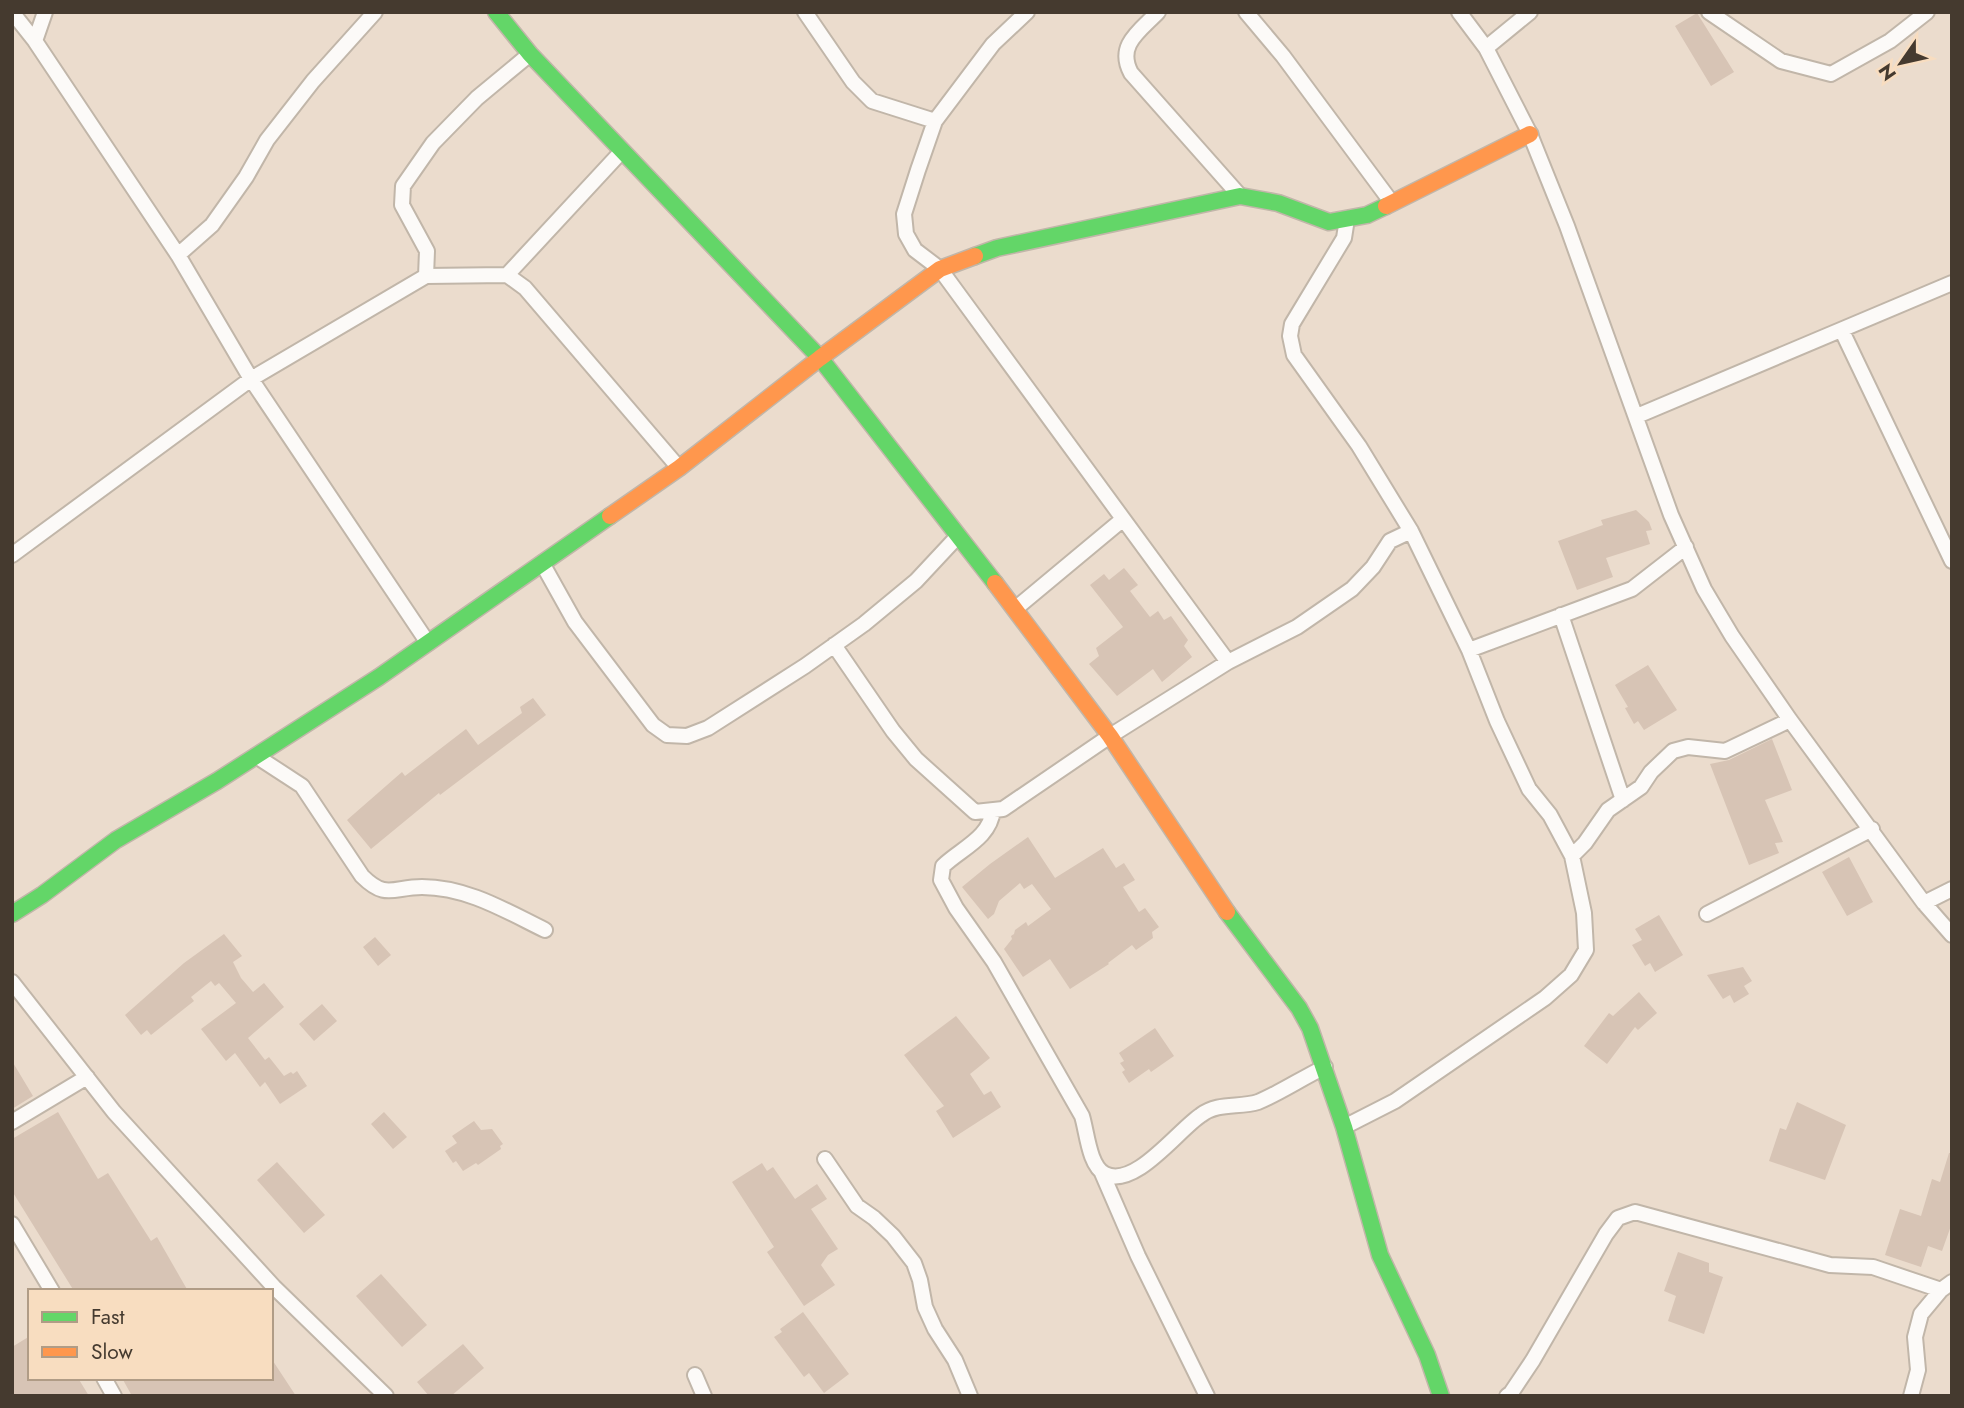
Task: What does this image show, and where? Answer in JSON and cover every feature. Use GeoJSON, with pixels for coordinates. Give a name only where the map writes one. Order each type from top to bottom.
{"type":"FeatureCollection","features":[{"type":"Feature","properties":{"kind":"street"},"geometry":{"type":"LineString","coordinates":[[12,12],[35,41],[178,256],[251,379],[428,643]]}},
{"type":"Feature","properties":{"kind":"street"},"geometry":{"type":"LineString","coordinates":[[35,41],[45,12]]}},
{"type":"Feature","properties":{"kind":"street"},"geometry":{"type":"LineString","coordinates":[[178,256],[212,225],[246,177],[267,140],[313,81],[375,12]]}},
{"type":"Feature","properties":{"kind":"street"},"geometry":{"type":"LineString","coordinates":[[496,12],[530,54],[820,358],[1110,736],[1233,919],[1299,1008],[1325,1067],[1380,1255],[1427,1355],[1441,1396]]}},
{"type":"Feature","properties":{"kind":"street"},"geometry":{"type":"LineString","coordinates":[[806,12],[853,82],[872,101],[935,121]]}},
{"type":"Feature","properties":{"kind":"street"},"geometry":{"type":"LineString","coordinates":[[1027,12],[993,44],[935,121],[904,214],[905,234],[915,250],[940,269],[1228,662]]}},
{"type":"Feature","properties":{"kind":"street"},"geometry":{"type":"LineString","coordinates":[[1158,12],[1126,46],[1125,62],[1131,73],[1240,196]]}},
{"type":"Feature","properties":{"kind":"street"},"geometry":{"type":"LineString","coordinates":[[1246,12],[1283,56],[1392,203]]}},
{"type":"Feature","properties":{"kind":"street"},"geometry":{"type":"LineString","coordinates":[[1459,12],[1486,48],[1530,134],[1567,226],[1671,515],[1704,589],[1732,636],[1790,720],[1924,903],[1952,935]]}},
{"type":"Feature","properties":{"kind":"street"},"geometry":{"type":"LineString","coordinates":[[1486,48],[1530,12]]}},
{"type":"Feature","properties":{"kind":"street"},"geometry":{"type":"LineString","coordinates":[[1709,12],[1781,61],[1832,74],[1890,41],[1927,12]]}},
{"type":"Feature","properties":{"kind":"street"},"geometry":{"type":"LineString","coordinates":[[426,276],[427,251],[402,205],[403,186],[433,144],[477,98],[530,54]]}},
{"type":"Feature","properties":{"kind":"street"},"geometry":{"type":"LineString","coordinates":[[12,914],[116,840],[256,755],[428,643],[542,564],[679,468],[940,269],[997,248],[1240,196],[1278,203],[1329,222],[1367,215],[1530,134]]}},
{"type":"Feature","properties":{"kind":"street"},"geometry":{"type":"LineString","coordinates":[[507,275],[622,151]]}},
{"type":"Feature","properties":{"kind":"street"},"geometry":{"type":"LineString","coordinates":[[1344,1127],[1395,1101],[1545,998],[1571,975],[1586,950],[1584,913],[1572,856],[1550,815],[1529,789],[1497,721],[1469,650],[1411,531],[1359,446],[1298,361],[1292,347],[1292,324],[1344,238],[1348,219]]}},
{"type":"Feature","properties":{"kind":"street"},"geometry":{"type":"LineString","coordinates":[[12,555],[251,379],[426,276],[507,275],[525,288],[679,468]]}},
{"type":"Feature","properties":{"kind":"street"},"geometry":{"type":"LineString","coordinates":[[1637,416],[1952,283]]}},
{"type":"Feature","properties":{"kind":"street"},"geometry":{"type":"LineString","coordinates":[[1842,331],[1952,561]]}},
{"type":"Feature","properties":{"kind":"street"},"geometry":{"type":"LineString","coordinates":[[1015,609],[1122,520]]}},
{"type":"Feature","properties":{"kind":"street"},"geometry":{"type":"LineString","coordinates":[[834,645],[916,759],[975,812],[1003,809],[1110,736],[1228,662],[1297,626],[1352,589],[1373,567],[1390,541],[1411,531]]}},
{"type":"Feature","properties":{"kind":"street"},"geometry":{"type":"LineString","coordinates":[[542,564],[575,622],[653,725],[667,735],[687,736],[708,728],[864,624],[916,580],[958,536]]}},
{"type":"Feature","properties":{"kind":"street"},"geometry":{"type":"LineString","coordinates":[[1469,650],[1632,589],[1686,547]]}},
{"type":"Feature","properties":{"kind":"street"},"geometry":{"type":"LineString","coordinates":[[1561,615],[1623,800]]}},
{"type":"Feature","properties":{"kind":"street"},"geometry":{"type":"LineString","coordinates":[[1572,856],[1585,843],[1608,810],[1641,788],[1651,772],[1673,751],[1688,747],[1725,751],[1790,720]]}},
{"type":"Feature","properties":{"kind":"street"},"geometry":{"type":"LineString","coordinates":[[256,755],[302,786],[362,876],[373,887],[387,891],[422,887],[468,894],[545,930]]}},
{"type":"Feature","properties":{"kind":"street"},"geometry":{"type":"LineString","coordinates":[[993,810],[991,824],[985,833],[943,866],[941,880],[956,908],[994,962],[1082,1116],[1092,1160],[1102,1173],[1138,1256],[1207,1396]]}},
{"type":"Feature","properties":{"kind":"street"},"geometry":{"type":"LineString","coordinates":[[1707,914],[1872,829]]}},
{"type":"Feature","properties":{"kind":"street"},"geometry":{"type":"LineString","coordinates":[[1924,903],[1952,889]]}},
{"type":"Feature","properties":{"kind":"street"},"geometry":{"type":"LineString","coordinates":[[12,982],[114,1112],[274,1287],[386,1396]]}},
{"type":"Feature","properties":{"kind":"street"},"geometry":{"type":"LineString","coordinates":[[1102,1173],[1118,1177],[1138,1169],[1201,1114],[1218,1107],[1261,1101],[1325,1067]]}},
{"type":"Feature","properties":{"kind":"street"},"geometry":{"type":"LineString","coordinates":[[12,1122],[87,1077]]}},
{"type":"Feature","properties":{"kind":"street"},"geometry":{"type":"LineString","coordinates":[[825,1159],[857,1206],[874,1217],[893,1236],[914,1263],[925,1307],[935,1329],[955,1360],[970,1396]]}},
{"type":"Feature","properties":{"kind":"street"},"geometry":{"type":"LineString","coordinates":[[1507,1396],[1533,1360],[1606,1234],[1618,1217],[1635,1212],[1830,1265],[1873,1268],[1946,1286],[1921,1314],[1915,1337],[1918,1370],[1910,1396]]}},
{"type":"Feature","properties":{"kind":"street"},"geometry":{"type":"LineString","coordinates":[[12,1223],[51,1289]]}},
{"type":"Feature","properties":{"kind":"street"},"geometry":{"type":"LineString","coordinates":[[695,1375],[704,1396]]}},
{"type":"Feature","properties":{"kind":"street"},"geometry":{"type":"LineString","coordinates":[[105,1380],[114,1396]]}},
{"type":"Feature","properties":{"kind":"building"},"geometry":{"type":"Polygon","coordinates":[[[1697,13],[1734,72],[1711,86],[1675,26],[1697,13]]]}},
{"type":"Feature","properties":{"kind":"building"},"geometry":{"type":"Polygon","coordinates":[[[1636,510],[1649,522],[1652,530],[1646,531],[1650,544],[1606,558],[1613,577],[1577,590],[1558,541],[1603,525],[1601,520],[1636,510]]]}},
{"type":"Feature","properties":{"kind":"building"},"geometry":{"type":"Polygon","coordinates":[[[1124,568],[1138,585],[1130,591],[1150,617],[1158,611],[1164,620],[1171,616],[1188,640],[1184,646],[1192,657],[1162,682],[1153,669],[1117,696],[1089,664],[1099,656],[1096,648],[1123,627],[1090,585],[1104,574],[1109,580],[1124,568]]]}},
{"type":"Feature","properties":{"kind":"building"},"geometry":{"type":"Polygon","coordinates":[[[1648,665],[1677,710],[1644,730],[1638,721],[1634,724],[1615,685],[1648,665]]]}},
{"type":"Feature","properties":{"kind":"building"},"geometry":{"type":"Polygon","coordinates":[[[533,698],[546,715],[440,795],[439,793],[371,849],[347,820],[402,772],[405,776],[466,729],[478,745],[522,713],[520,707],[533,698]]]}},
{"type":"Feature","properties":{"kind":"building"},"geometry":{"type":"Polygon","coordinates":[[[1772,739],[1792,790],[1765,800],[1783,842],[1775,843],[1779,853],[1749,865],[1710,764],[1729,760],[1772,739]]]}},
{"type":"Feature","properties":{"kind":"building"},"geometry":{"type":"Polygon","coordinates":[[[1028,837],[1055,878],[1103,848],[1116,868],[1124,863],[1135,880],[1123,887],[1139,912],[1145,908],[1159,927],[1152,932],[1153,938],[1136,950],[1132,945],[1109,964],[1070,989],[1050,959],[1023,977],[1004,949],[1015,930],[1026,922],[1028,926],[1051,909],[1032,884],[1024,889],[1020,883],[999,901],[994,914],[988,919],[962,887],[1028,837]]]}},
{"type":"Feature","properties":{"kind":"building"},"geometry":{"type":"Polygon","coordinates":[[[1849,857],[1873,902],[1847,916],[1822,872],[1849,857]]]}},
{"type":"Feature","properties":{"kind":"building"},"geometry":{"type":"Polygon","coordinates":[[[1659,915],[1683,955],[1655,972],[1650,963],[1645,966],[1632,945],[1642,940],[1635,929],[1659,915]]]}},
{"type":"Feature","properties":{"kind":"building"},"geometry":{"type":"Polygon","coordinates":[[[224,934],[242,956],[233,962],[241,978],[253,992],[264,983],[284,1007],[248,1038],[265,1060],[269,1057],[284,1076],[297,1071],[307,1086],[280,1104],[265,1082],[260,1087],[235,1053],[226,1061],[201,1029],[236,1003],[219,983],[215,986],[211,981],[191,997],[194,1001],[151,1035],[147,1030],[141,1035],[125,1015],[184,963],[224,934]]]}},
{"type":"Feature","properties":{"kind":"building"},"geometry":{"type":"Polygon","coordinates":[[[375,937],[391,955],[378,966],[363,947],[375,937]]]}},
{"type":"Feature","properties":{"kind":"building"},"geometry":{"type":"Polygon","coordinates":[[[1743,967],[1752,981],[1744,986],[1749,994],[1734,1003],[1730,995],[1723,999],[1707,975],[1743,967]]]}},
{"type":"Feature","properties":{"kind":"building"},"geometry":{"type":"Polygon","coordinates":[[[1639,992],[1657,1013],[1638,1030],[1635,1027],[1607,1064],[1584,1046],[1609,1013],[1613,1016],[1639,992]]]}},
{"type":"Feature","properties":{"kind":"building"},"geometry":{"type":"Polygon","coordinates":[[[322,1004],[337,1021],[314,1041],[299,1024],[322,1004]]]}},
{"type":"Feature","properties":{"kind":"building"},"geometry":{"type":"Polygon","coordinates":[[[956,1016],[990,1058],[970,1074],[984,1095],[991,1091],[1001,1107],[953,1138],[936,1111],[944,1106],[904,1055],[956,1016]]]}},
{"type":"Feature","properties":{"kind":"building"},"geometry":{"type":"Polygon","coordinates":[[[1155,1028],[1174,1056],[1129,1083],[1122,1072],[1125,1070],[1120,1063],[1124,1061],[1119,1053],[1155,1028]]]}},
{"type":"Feature","properties":{"kind":"building"},"geometry":{"type":"Polygon","coordinates":[[[12,1061],[33,1096],[12,1109],[12,1061]]]}},
{"type":"Feature","properties":{"kind":"building"},"geometry":{"type":"Polygon","coordinates":[[[1797,1102],[1846,1125],[1825,1180],[1769,1161],[1780,1128],[1786,1130],[1797,1102]]]}},
{"type":"Feature","properties":{"kind":"building"},"geometry":{"type":"Polygon","coordinates":[[[58,1112],[98,1179],[108,1173],[151,1241],[157,1237],[187,1289],[73,1289],[12,1191],[12,1139],[58,1112]]]}},
{"type":"Feature","properties":{"kind":"building"},"geometry":{"type":"Polygon","coordinates":[[[384,1112],[407,1137],[393,1149],[371,1124],[384,1112]]]}},
{"type":"Feature","properties":{"kind":"building"},"geometry":{"type":"Polygon","coordinates":[[[474,1121],[481,1130],[492,1129],[503,1144],[501,1149],[478,1165],[476,1163],[463,1171],[445,1151],[457,1143],[452,1136],[474,1121]]]}},
{"type":"Feature","properties":{"kind":"building"},"geometry":{"type":"Polygon","coordinates":[[[1949,1153],[1952,1153],[1952,1223],[1942,1251],[1928,1246],[1921,1267],[1885,1255],[1900,1209],[1921,1216],[1932,1179],[1940,1182],[1949,1153]]]}},
{"type":"Feature","properties":{"kind":"building"},"geometry":{"type":"Polygon","coordinates":[[[277,1162],[325,1215],[304,1233],[257,1180],[277,1162]]]}},
{"type":"Feature","properties":{"kind":"building"},"geometry":{"type":"Polygon","coordinates":[[[762,1163],[767,1171],[773,1167],[795,1199],[817,1184],[827,1199],[811,1209],[838,1249],[828,1255],[821,1265],[835,1285],[804,1306],[767,1252],[774,1247],[732,1182],[762,1163]]]}},
{"type":"Feature","properties":{"kind":"building"},"geometry":{"type":"Polygon","coordinates":[[[1678,1252],[1709,1263],[1709,1272],[1723,1277],[1704,1334],[1668,1321],[1676,1296],[1664,1291],[1678,1252]]]}},
{"type":"Feature","properties":{"kind":"building"},"geometry":{"type":"Polygon","coordinates":[[[381,1274],[427,1325],[402,1347],[356,1296],[381,1274]]]}},
{"type":"Feature","properties":{"kind":"building"},"geometry":{"type":"Polygon","coordinates":[[[803,1312],[849,1374],[824,1393],[809,1373],[804,1377],[774,1337],[782,1332],[780,1329],[803,1312]]]}},
{"type":"Feature","properties":{"kind":"building"},"geometry":{"type":"Polygon","coordinates":[[[28,1337],[28,1380],[79,1380],[89,1396],[12,1396],[12,1347],[28,1337]]]}},
{"type":"Feature","properties":{"kind":"building"},"geometry":{"type":"Polygon","coordinates":[[[463,1344],[484,1368],[451,1396],[429,1396],[417,1382],[463,1344]]]}},
{"type":"Feature","properties":{"kind":"building"},"geometry":{"type":"Polygon","coordinates":[[[273,1361],[296,1396],[132,1396],[123,1380],[273,1380],[273,1361]]]}},
{"type":"Feature","properties":{"kind":"traffic: fast"},"geometry":{"type":"LineString","coordinates":[[496,12],[530,54],[820,358],[995,583]]}},
{"type":"Feature","properties":{"kind":"traffic: fast"},"geometry":{"type":"LineString","coordinates":[[975,256],[997,248],[1240,196],[1278,203],[1329,222],[1367,215],[1386,206]]}},
{"type":"Feature","properties":{"kind":"traffic: fast"},"geometry":{"type":"LineString","coordinates":[[12,914],[116,840],[217,781],[379,677],[610,516]]}},
{"type":"Feature","properties":{"kind":"traffic: fast"},"geometry":{"type":"LineString","coordinates":[[1227,912],[1299,1008],[1310,1028],[1344,1127],[1380,1255],[1427,1355],[1441,1396]]}},
{"type":"Feature","properties":{"kind":"traffic: slow"},"geometry":{"type":"LineString","coordinates":[[1386,206],[1530,134]]}},
{"type":"Feature","properties":{"kind":"traffic: slow"},"geometry":{"type":"LineString","coordinates":[[610,516],[679,468],[940,269],[975,256]]}},
{"type":"Feature","properties":{"kind":"traffic: slow"},"geometry":{"type":"LineString","coordinates":[[995,583],[1110,736],[1227,912]]}}]}
